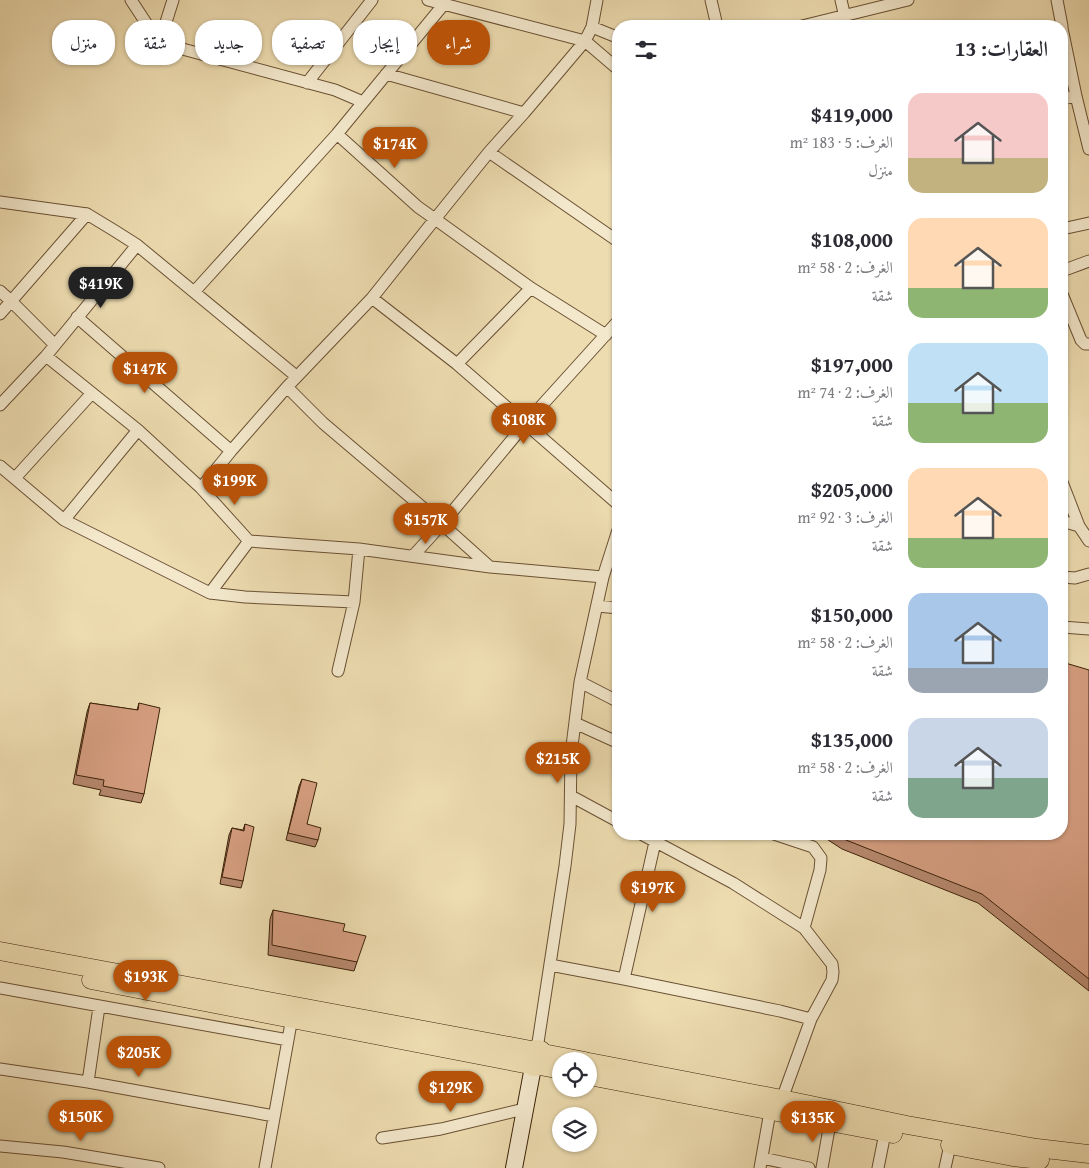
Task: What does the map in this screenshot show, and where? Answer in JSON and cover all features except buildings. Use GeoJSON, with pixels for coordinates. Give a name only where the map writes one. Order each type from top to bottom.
{"type":"FeatureCollection","features":[{"type":"Feature","properties":{"kind":"main road"},"geometry":{"type":"LineString","coordinates":[[0,951],[293,1012],[536,1058],[552,1059]]}},
{"type":"Feature","properties":{"kind":"main road"},"geometry":{"type":"LineString","coordinates":[[0,963],[293,1012]]}},
{"type":"Feature","properties":{"kind":"main road"},"geometry":{"type":"LineString","coordinates":[[536,1058],[552,1066]]}},
{"type":"Feature","properties":{"kind":"main road"},"geometry":{"type":"LineString","coordinates":[[514,1168],[524,1109],[536,1058]]}},
{"type":"Feature","properties":{"kind":"main road"},"geometry":{"type":"LineString","coordinates":[[597,1064],[886,1127],[950,1145],[1013,1157],[1036,1164],[1089,1165]]}},
{"type":"Feature","properties":{"kind":"main road"},"geometry":{"type":"LineString","coordinates":[[597,1077],[775,1102],[830,1123],[886,1127],[1089,1154]]}},
{"type":"Feature","properties":{"kind":"street"},"geometry":{"type":"LineString","coordinates":[[131,0],[144,20]]}},
{"type":"Feature","properties":{"kind":"street"},"geometry":{"type":"LineString","coordinates":[[167,20],[173,0]]}},
{"type":"Feature","properties":{"kind":"street"},"geometry":{"type":"LineString","coordinates":[[308,83],[372,0]]}},
{"type":"Feature","properties":{"kind":"street"},"geometry":{"type":"LineString","coordinates":[[428,0],[585,41],[612,64]]}},
{"type":"Feature","properties":{"kind":"street"},"geometry":{"type":"LineString","coordinates":[[201,488],[230,451],[296,376],[372,298],[489,152],[585,41],[592,27],[597,0]]}},
{"type":"Feature","properties":{"kind":"street"},"geometry":{"type":"LineString","coordinates":[[711,0],[716,20]]}},
{"type":"Feature","properties":{"kind":"street"},"geometry":{"type":"LineString","coordinates":[[841,0],[846,20]]}},
{"type":"Feature","properties":{"kind":"street"},"geometry":{"type":"LineString","coordinates":[[849,20],[908,0]]}},
{"type":"Feature","properties":{"kind":"street"},"geometry":{"type":"LineString","coordinates":[[1057,0],[1061,20]]}},
{"type":"Feature","properties":{"kind":"street"},"geometry":{"type":"LineString","coordinates":[[194,292],[337,134],[444,4]]}},
{"type":"Feature","properties":{"kind":"street"},"geometry":{"type":"LineString","coordinates":[[592,27],[612,35]]}},
{"type":"Feature","properties":{"kind":"street"},"geometry":{"type":"LineString","coordinates":[[185,50],[335,90],[363,102]]}},
{"type":"Feature","properties":{"kind":"street"},"geometry":{"type":"LineString","coordinates":[[1068,57],[1089,149]]}},
{"type":"Feature","properties":{"kind":"street"},"geometry":{"type":"LineString","coordinates":[[386,74],[524,113]]}},
{"type":"Feature","properties":{"kind":"street"},"geometry":{"type":"LineString","coordinates":[[1068,98],[1076,96]]}},
{"type":"Feature","properties":{"kind":"street"},"geometry":{"type":"LineString","coordinates":[[337,134],[418,207],[531,288],[606,334]]}},
{"type":"Feature","properties":{"kind":"street"},"geometry":{"type":"LineString","coordinates":[[489,152],[612,237]]}},
{"type":"Feature","properties":{"kind":"street"},"geometry":{"type":"LineString","coordinates":[[0,202],[87,214],[116,231],[137,245],[296,376]]}},
{"type":"Feature","properties":{"kind":"street"},"geometry":{"type":"LineString","coordinates":[[0,314],[87,214]]}},
{"type":"Feature","properties":{"kind":"street"},"geometry":{"type":"LineString","coordinates":[[1068,228],[1089,223]]}},
{"type":"Feature","properties":{"kind":"street"},"geometry":{"type":"LineString","coordinates":[[0,405],[46,356],[137,245]]}},
{"type":"Feature","properties":{"kind":"street"},"geometry":{"type":"LineString","coordinates":[[1068,269],[1089,260]]}},
{"type":"Feature","properties":{"kind":"street"},"geometry":{"type":"LineString","coordinates":[[457,364],[531,288]]}},
{"type":"Feature","properties":{"kind":"street"},"geometry":{"type":"LineString","coordinates":[[0,291],[55,345]]}},
{"type":"Feature","properties":{"kind":"street"},"geometry":{"type":"LineString","coordinates":[[372,298],[457,364],[612,499]]}},
{"type":"Feature","properties":{"kind":"street"},"geometry":{"type":"LineString","coordinates":[[1068,309],[1081,340],[1085,344],[1089,344]]}},
{"type":"Feature","properties":{"kind":"street"},"geometry":{"type":"LineString","coordinates":[[77,317],[230,451]]}},
{"type":"Feature","properties":{"kind":"street"},"geometry":{"type":"LineString","coordinates":[[413,556],[525,424],[612,328]]}},
{"type":"Feature","properties":{"kind":"street"},"geometry":{"type":"LineString","coordinates":[[46,356],[138,430],[201,488],[249,541],[359,549],[490,566],[603,577]]}},
{"type":"Feature","properties":{"kind":"street"},"geometry":{"type":"LineString","coordinates":[[287,387],[323,423],[490,566]]}},
{"type":"Feature","properties":{"kind":"street"},"geometry":{"type":"LineString","coordinates":[[15,478],[92,393]]}},
{"type":"Feature","properties":{"kind":"street"},"geometry":{"type":"LineString","coordinates":[[64,520],[138,430]]}},
{"type":"Feature","properties":{"kind":"street"},"geometry":{"type":"LineString","coordinates":[[0,466],[64,520],[210,593],[245,597],[354,602]]}},
{"type":"Feature","properties":{"kind":"street"},"geometry":{"type":"LineString","coordinates":[[1068,498],[1079,526],[1089,540]]}},
{"type":"Feature","properties":{"kind":"street"},"geometry":{"type":"LineString","coordinates":[[1068,523],[1079,526]]}},
{"type":"Feature","properties":{"kind":"street"},"geometry":{"type":"LineString","coordinates":[[210,593],[249,541]]}},
{"type":"Feature","properties":{"kind":"street"},"geometry":{"type":"LineString","coordinates":[[338,671],[354,602],[359,549]]}},
{"type":"Feature","properties":{"kind":"street"},"geometry":{"type":"LineString","coordinates":[[536,1058],[570,824],[571,754],[580,682],[603,577],[612,559]]}},
{"type":"Feature","properties":{"kind":"street"},"geometry":{"type":"LineString","coordinates":[[1068,578],[1089,574]]}},
{"type":"Feature","properties":{"kind":"street"},"geometry":{"type":"LineString","coordinates":[[597,606],[612,607]]}},
{"type":"Feature","properties":{"kind":"street"},"geometry":{"type":"LineString","coordinates":[[1068,627],[1089,629]]}},
{"type":"Feature","properties":{"kind":"street"},"geometry":{"type":"LineString","coordinates":[[580,682],[612,698]]}},
{"type":"Feature","properties":{"kind":"street"},"geometry":{"type":"LineString","coordinates":[[575,722],[612,740]]}},
{"type":"Feature","properties":{"kind":"street"},"geometry":{"type":"LineString","coordinates":[[570,796],[612,818]]}},
{"type":"Feature","properties":{"kind":"street"},"geometry":{"type":"LineString","coordinates":[[651,840],[733,883],[804,928],[832,964],[832,980],[811,1019],[775,1102],[761,1163],[809,1168]]}},
{"type":"Feature","properties":{"kind":"street"},"geometry":{"type":"LineString","coordinates":[[792,840],[813,847],[821,858],[820,870],[804,928]]}},
{"type":"Feature","properties":{"kind":"street"},"geometry":{"type":"LineString","coordinates":[[624,979],[655,842]]}},
{"type":"Feature","properties":{"kind":"street"},"geometry":{"type":"LineString","coordinates":[[550,965],[780,1011],[811,1019]]}},
{"type":"Feature","properties":{"kind":"street"},"geometry":{"type":"LineString","coordinates":[[0,988],[288,1040]]}},
{"type":"Feature","properties":{"kind":"street"},"geometry":{"type":"LineString","coordinates":[[88,1082],[99,1007]]}},
{"type":"Feature","properties":{"kind":"street"},"geometry":{"type":"LineString","coordinates":[[266,1168],[293,1012]]}},
{"type":"Feature","properties":{"kind":"street"},"geometry":{"type":"LineString","coordinates":[[0,1070],[88,1082],[274,1116]]}},
{"type":"Feature","properties":{"kind":"street"},"geometry":{"type":"LineString","coordinates":[[382,1138],[441,1129],[524,1109]]}},
{"type":"Feature","properties":{"kind":"street"},"geometry":{"type":"LineString","coordinates":[[822,1168],[830,1123]]}},
{"type":"Feature","properties":{"kind":"street"},"geometry":{"type":"LineString","coordinates":[[878,1168],[886,1127]]}},
{"type":"Feature","properties":{"kind":"street"},"geometry":{"type":"LineString","coordinates":[[946,1168],[950,1145]]}},
{"type":"Feature","properties":{"kind":"street"},"geometry":{"type":"LineString","coordinates":[[0,1146],[63,1152],[159,1168]]}}]}
